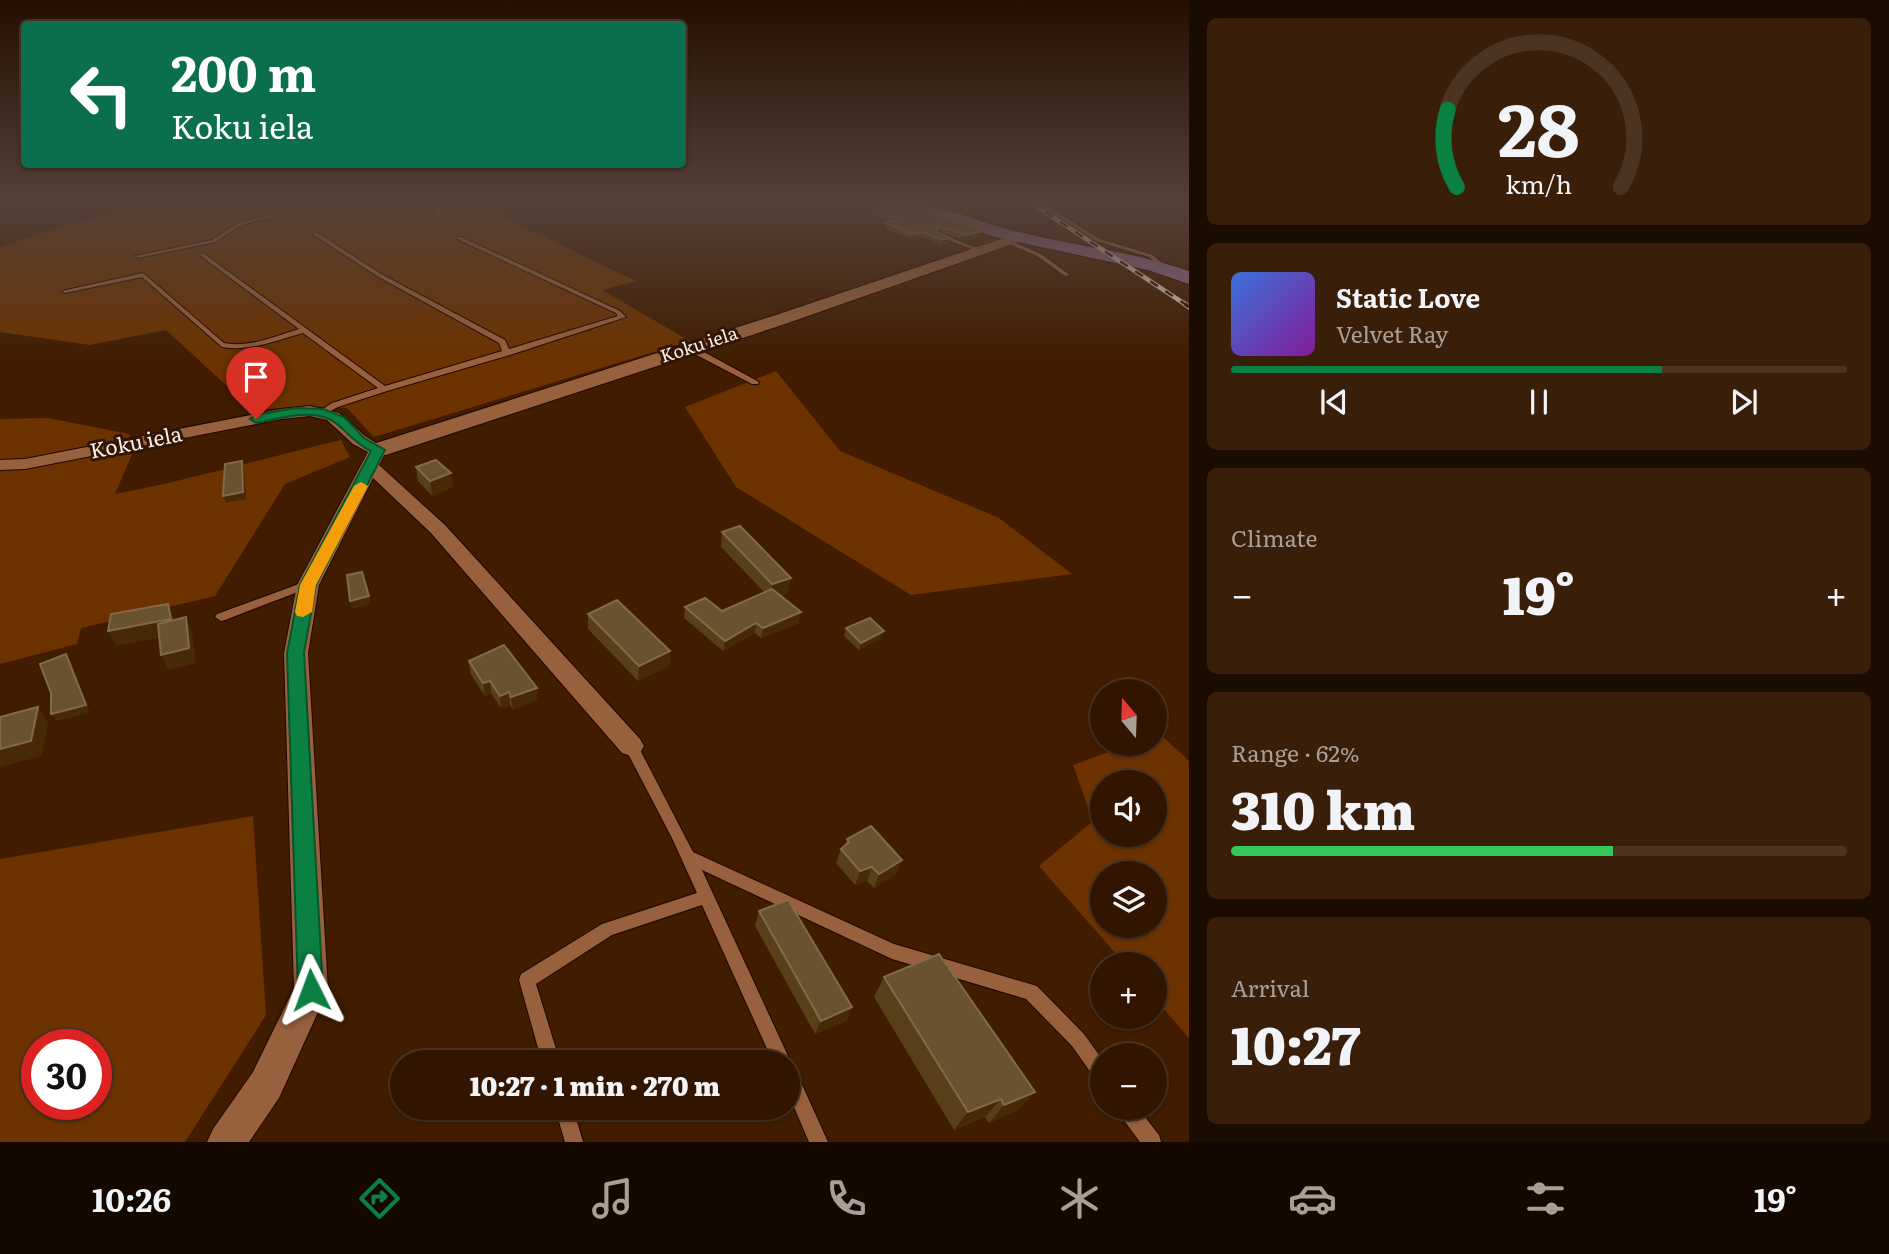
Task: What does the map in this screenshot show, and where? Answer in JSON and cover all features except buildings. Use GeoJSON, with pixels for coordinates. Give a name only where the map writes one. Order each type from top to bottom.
{"type":"FeatureCollection","features":[{"type":"Feature","properties":{"kind":"main road"},"geometry":{"type":"LineString","coordinates":[[1095,255],[1157,267],[1189,278]]}},
{"type":"Feature","properties":{"kind":"street","name":"Koku iela"},"geometry":{"type":"LineString","coordinates":[[374,459],[690,348],[969,255]]}},
{"type":"Feature","properties":{"kind":"street","name":"Koku iela"},"geometry":{"type":"LineString","coordinates":[[2,467],[288,413],[323,413]]}},
{"type":"Feature","properties":{"kind":"street"},"geometry":{"type":"LineString","coordinates":[[323,413],[340,420],[359,440],[631,746]]}},
{"type":"Feature","properties":{"kind":"street"},"geometry":{"type":"LineString","coordinates":[[226,1142],[266,1085],[311,990],[296,653],[308,585],[374,459]]}},
{"type":"Feature","properties":{"kind":"lane"},"geometry":{"type":"LineString","coordinates":[[203,255],[384,389]]}},
{"type":"Feature","properties":{"kind":"lane"},"geometry":{"type":"LineString","coordinates":[[349,255],[379,275],[502,342],[507,353]]}},
{"type":"Feature","properties":{"kind":"lane"},"geometry":{"type":"LineString","coordinates":[[323,413],[335,405],[384,389],[624,317],[496,255]]}},
{"type":"Feature","properties":{"kind":"lane"},"geometry":{"type":"LineString","coordinates":[[1040,255],[1067,275]]}},
{"type":"Feature","properties":{"kind":"lane"},"geometry":{"type":"LineString","coordinates":[[1149,255],[1158,261],[1160,264],[1157,267]]}},
{"type":"Feature","properties":{"kind":"lane"},"geometry":{"type":"LineString","coordinates":[[65,290],[143,275],[222,345],[249,344],[304,330]]}},
{"type":"Feature","properties":{"kind":"lane"},"geometry":{"type":"LineString","coordinates":[[690,348],[755,382]]}},
{"type":"Feature","properties":{"kind":"lane"},"geometry":{"type":"LineString","coordinates":[[221,617],[308,585]]}},
{"type":"Feature","properties":{"kind":"lane"},"geometry":{"type":"LineString","coordinates":[[631,746],[678,835],[776,1050]]}},
{"type":"Feature","properties":{"kind":"lane"},"geometry":{"type":"LineString","coordinates":[[687,856],[892,951],[1031,992],[1077,1040],[1090,1058]]}},
{"type":"Feature","properties":{"kind":"lane"},"geometry":{"type":"LineString","coordinates":[[547,1050],[527,980],[608,929],[706,897]]}},
{"type":"Feature","properties":{"kind":"lane"},"geometry":{"type":"LineString","coordinates":[[800,1100],[819,1142]]}},
{"type":"Feature","properties":{"kind":"lane"},"geometry":{"type":"LineString","coordinates":[[568,1120],[574,1142]]}},
{"type":"Feature","properties":{"kind":"lane"},"geometry":{"type":"LineString","coordinates":[[1136,1120],[1152,1142]]}},
{"type":"Feature","properties":{"kind":"shaded area"},"geometry":{"type":"Polygon","coordinates":[[[0,255],[583,255],[636,281],[602,290],[690,341],[374,437],[347,408],[307,406],[253,410],[166,330],[90,345],[0,332],[0,255]]]}},
{"type":"Feature","properties":{"kind":"shaded area"},"geometry":{"type":"Polygon","coordinates":[[[776,371],[840,451],[999,518],[1072,574],[911,595],[736,487],[685,407],[776,371]]]}},
{"type":"Feature","properties":{"kind":"shaded area"},"geometry":{"type":"Polygon","coordinates":[[[48,418],[129,434],[134,450],[115,494],[200,476],[341,440],[350,457],[285,484],[215,596],[81,628],[77,644],[0,664],[0,419],[48,418]]]}},
{"type":"Feature","properties":{"kind":"shaded area"},"geometry":{"type":"Polygon","coordinates":[[[1167,740],[1189,761],[1189,1038],[1167,1013],[1167,952],[1114,952],[1102,938],[1167,938],[1167,861],[1090,861],[1090,924],[1039,866],[1090,824],[1090,847],[1167,847],[1167,770],[1090,770],[1090,813],[1073,765],[1097,756],[1167,756],[1167,740]]]}},
{"type":"Feature","properties":{"kind":"shaded area"},"geometry":{"type":"Polygon","coordinates":[[[253,816],[266,1015],[185,1142],[0,1142],[0,859],[253,816]]]}},
{"type":"Feature","properties":{"kind":"railway"},"geometry":{"type":"LineString","coordinates":[[1111,255],[1185,304]]}},
{"type":"Feature","properties":{"kind":"railway"},"geometry":{"type":"LineString","coordinates":[[1185,304],[1189,307]]}},
{"type":"Feature","properties":{"kind":"slow traffic"},"geometry":{"type":"LineString","coordinates":[[303,612],[308,585],[361,486]]}},
{"type":"Feature","properties":{"kind":"route"},"geometry":{"type":"LineString","coordinates":[[256,419],[295,412],[323,413],[340,420],[359,440],[378,450],[308,585],[296,653],[311,990]]}}]}
